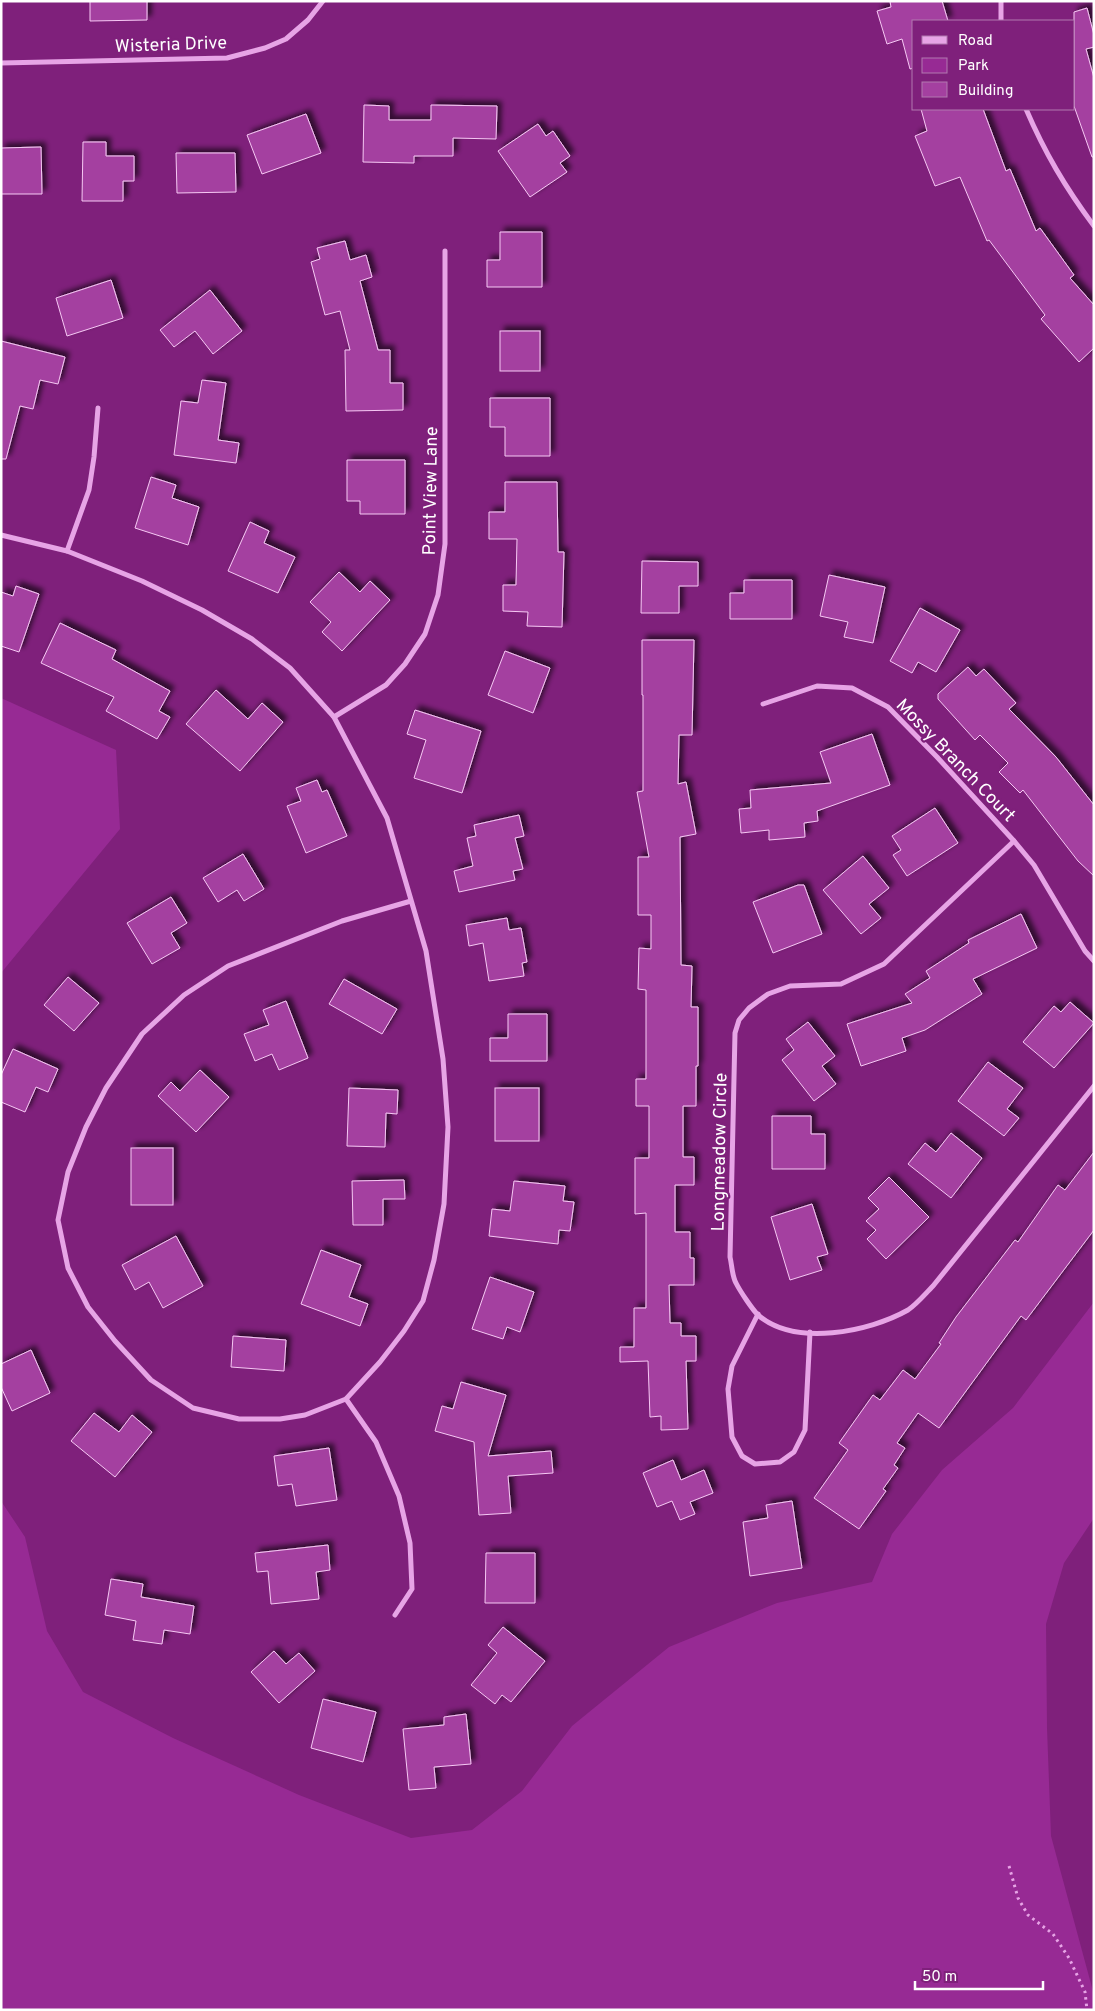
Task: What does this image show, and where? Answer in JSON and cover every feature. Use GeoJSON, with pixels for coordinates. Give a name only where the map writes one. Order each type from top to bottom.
{"type":"FeatureCollection","features":[{"type":"Feature","properties":{"kind":"street","name":"Wisteria Drive"},"geometry":{"type":"LineString","coordinates":[[1,63],[227,58],[265,48],[286,38],[308,20],[323,1]]}},
{"type":"Feature","properties":{"kind":"street"},"geometry":{"type":"LineString","coordinates":[[1001,1],[1001,20]]}},
{"type":"Feature","properties":{"kind":"street"},"geometry":{"type":"LineString","coordinates":[[1026,110],[1039,141],[1067,189],[1094,226]]}},
{"type":"Feature","properties":{"kind":"street","name":"Point View Lane"},"geometry":{"type":"LineString","coordinates":[[334,717],[386,685],[405,664],[425,634],[438,595],[445,544],[445,251]]}},
{"type":"Feature","properties":{"kind":"street"},"geometry":{"type":"LineString","coordinates":[[67,550],[89,490],[98,408]]}},
{"type":"Feature","properties":{"kind":"street"},"geometry":{"type":"LineString","coordinates":[[1,535],[67,550],[142,581],[202,610],[252,639],[290,668],[334,717],[387,818],[426,951],[443,1058],[448,1127],[444,1204],[434,1260],[422,1301],[404,1331],[380,1362],[346,1399],[305,1415],[280,1419],[239,1419],[193,1408],[151,1380],[88,1307],[68,1268],[58,1220],[68,1172],[86,1127],[106,1088],[142,1034],[184,995],[228,966],[342,921],[411,901]]}},
{"type":"Feature","properties":{"kind":"street","name":"Mossy Branch Court"},"geometry":{"type":"LineString","coordinates":[[763,704],[817,686],[852,688],[888,707],[1014,841]]}},
{"type":"Feature","properties":{"kind":"street"},"geometry":{"type":"LineString","coordinates":[[1014,841],[1034,865],[1085,951],[1094,961]]}},
{"type":"Feature","properties":{"kind":"street","name":"Longmeadow Circle"},"geometry":{"type":"LineString","coordinates":[[1014,841],[884,964],[841,984],[790,986],[768,994],[749,1008],[739,1020],[735,1033],[730,1257],[736,1283],[758,1314],[782,1328],[810,1332],[840,1332],[876,1324],[909,1309],[933,1286],[1094,1086]]}},
{"type":"Feature","properties":{"kind":"street"},"geometry":{"type":"LineString","coordinates":[[758,1314],[732,1366],[728,1389],[732,1437],[742,1456],[755,1464],[780,1462],[794,1452],[805,1430],[810,1332]]}},
{"type":"Feature","properties":{"kind":"street"},"geometry":{"type":"LineString","coordinates":[[346,1399],[376,1442],[399,1496],[410,1543],[412,1589],[395,1615]]}},
{"type":"Feature","properties":{"kind":"path"},"geometry":{"type":"LineString","coordinates":[[1009,1866],[1018,1898],[1028,1915],[1053,1934],[1069,1958],[1085,1992],[1086,2010]]}},
{"type":"Feature","properties":{"kind":"green space"},"geometry":{"type":"Polygon","coordinates":[[[1,698],[116,750],[120,829],[1,973],[1,698]]]}},
{"type":"Feature","properties":{"kind":"green space"},"geometry":{"type":"Polygon","coordinates":[[[1094,1302],[1094,1518],[1064,1563],[1046,1624],[1051,1836],[1094,1995],[1094,2010],[1,2010],[1,1501],[25,1537],[47,1631],[83,1692],[173,1738],[299,1795],[411,1838],[472,1830],[522,1791],[572,1726],[669,1647],[777,1603],[872,1582],[892,1534],[942,1470],[1013,1408],[1094,1302]]]}},
{"type":"Feature","properties":{"kind":"building"},"geometry":{"type":"Polygon","coordinates":[[[90,1],[147,1],[147,20],[90,21],[90,1]]]}},
{"type":"Feature","properties":{"kind":"building"},"geometry":{"type":"Polygon","coordinates":[[[890,1],[942,1],[948,20],[912,20],[912,68],[910,69],[902,39],[887,44],[877,11],[891,7],[890,1]]]}},
{"type":"Feature","properties":{"kind":"building"},"geometry":{"type":"Polygon","coordinates":[[[1087,8],[1094,35],[1094,47],[1086,49],[1094,78],[1094,157],[1092,157],[1075,109],[1074,12],[1087,8]]]}},
{"type":"Feature","properties":{"kind":"building"},"geometry":{"type":"Polygon","coordinates":[[[364,105],[389,106],[389,120],[431,120],[431,105],[497,106],[496,139],[453,138],[453,156],[414,156],[414,163],[363,162],[364,105]]]}},
{"type":"Feature","properties":{"kind":"building"},"geometry":{"type":"Polygon","coordinates":[[[921,110],[983,110],[1006,171],[1010,169],[1036,231],[1040,228],[1074,275],[1070,278],[1094,305],[1094,348],[1079,362],[1041,319],[1045,315],[989,240],[987,241],[960,177],[935,186],[915,136],[927,131],[921,110]]]}},
{"type":"Feature","properties":{"kind":"building"},"geometry":{"type":"Polygon","coordinates":[[[306,114],[321,153],[262,174],[247,135],[306,114]]]}},
{"type":"Feature","properties":{"kind":"building"},"geometry":{"type":"Polygon","coordinates":[[[538,124],[546,136],[553,131],[570,156],[560,163],[567,172],[530,197],[498,151],[538,124]]]}},
{"type":"Feature","properties":{"kind":"building"},"geometry":{"type":"Polygon","coordinates":[[[83,142],[106,142],[106,156],[134,156],[134,181],[123,181],[123,201],[82,201],[83,142]]]}},
{"type":"Feature","properties":{"kind":"building"},"geometry":{"type":"Polygon","coordinates":[[[41,147],[42,194],[1,194],[1,148],[41,147]]]}},
{"type":"Feature","properties":{"kind":"building"},"geometry":{"type":"Polygon","coordinates":[[[176,153],[235,153],[236,192],[177,193],[176,153]]]}},
{"type":"Feature","properties":{"kind":"building"},"geometry":{"type":"Polygon","coordinates":[[[500,232],[542,232],[542,287],[487,287],[487,260],[500,260],[500,232]]]}},
{"type":"Feature","properties":{"kind":"building"},"geometry":{"type":"Polygon","coordinates":[[[345,241],[350,260],[366,255],[372,277],[360,281],[378,350],[390,350],[390,383],[403,383],[403,410],[346,411],[345,350],[350,350],[340,311],[325,315],[311,262],[320,259],[317,248],[345,241]]]}},
{"type":"Feature","properties":{"kind":"building"},"geometry":{"type":"Polygon","coordinates":[[[111,280],[123,318],[67,336],[56,298],[111,280]]]}},
{"type":"Feature","properties":{"kind":"building"},"geometry":{"type":"Polygon","coordinates":[[[210,290],[242,331],[213,354],[195,331],[174,347],[160,330],[210,290]]]}},
{"type":"Feature","properties":{"kind":"building"},"geometry":{"type":"Polygon","coordinates":[[[500,331],[540,331],[540,371],[500,371],[500,331]]]}},
{"type":"Feature","properties":{"kind":"building"},"geometry":{"type":"Polygon","coordinates":[[[1,341],[65,357],[58,384],[40,380],[33,409],[20,406],[6,459],[1,459],[1,341]]]}},
{"type":"Feature","properties":{"kind":"building"},"geometry":{"type":"Polygon","coordinates":[[[202,380],[226,383],[218,440],[239,443],[236,463],[174,455],[181,401],[198,403],[202,380]]]}},
{"type":"Feature","properties":{"kind":"building"},"geometry":{"type":"Polygon","coordinates":[[[490,398],[550,398],[550,456],[505,456],[505,427],[490,427],[490,398]]]}},
{"type":"Feature","properties":{"kind":"building"},"geometry":{"type":"Polygon","coordinates":[[[347,460],[405,460],[405,514],[360,514],[360,501],[347,501],[347,460]]]}},
{"type":"Feature","properties":{"kind":"building"},"geometry":{"type":"Polygon","coordinates":[[[151,477],[176,485],[172,498],[199,507],[188,545],[135,528],[151,477]]]}},
{"type":"Feature","properties":{"kind":"building"},"geometry":{"type":"Polygon","coordinates":[[[505,482],[557,482],[558,552],[564,552],[562,627],[527,626],[528,612],[503,611],[503,585],[516,585],[517,539],[489,539],[489,512],[505,512],[505,482]]]}},
{"type":"Feature","properties":{"kind":"building"},"geometry":{"type":"Polygon","coordinates":[[[250,522],[269,531],[264,543],[295,557],[278,593],[228,571],[250,522]]]}},
{"type":"Feature","properties":{"kind":"building"},"geometry":{"type":"Polygon","coordinates":[[[642,561],[698,562],[698,586],[679,586],[679,613],[641,613],[642,561]]]}},
{"type":"Feature","properties":{"kind":"building"},"geometry":{"type":"Polygon","coordinates":[[[339,572],[360,592],[370,581],[390,600],[342,651],[322,632],[331,622],[310,602],[339,572]]]}},
{"type":"Feature","properties":{"kind":"building"},"geometry":{"type":"Polygon","coordinates":[[[829,575],[885,587],[873,643],[844,637],[848,622],[820,616],[829,575]]]}},
{"type":"Feature","properties":{"kind":"building"},"geometry":{"type":"Polygon","coordinates":[[[744,580],[792,580],[792,619],[730,619],[730,593],[744,593],[744,580]]]}},
{"type":"Feature","properties":{"kind":"building"},"geometry":{"type":"Polygon","coordinates":[[[16,586],[39,594],[19,652],[1,646],[1,592],[13,596],[16,586]]]}},
{"type":"Feature","properties":{"kind":"building"},"geometry":{"type":"Polygon","coordinates":[[[920,608],[960,630],[936,672],[918,662],[912,673],[890,661],[920,608]]]}},
{"type":"Feature","properties":{"kind":"building"},"geometry":{"type":"Polygon","coordinates":[[[60,623],[116,650],[112,659],[170,691],[159,711],[170,717],[157,739],[106,711],[114,697],[41,663],[60,623]]]}},
{"type":"Feature","properties":{"kind":"building"},"geometry":{"type":"Polygon","coordinates":[[[642,640],[694,640],[692,735],[679,735],[678,784],[686,782],[696,834],[680,837],[681,965],[692,966],[691,1007],[698,1007],[698,1066],[696,1066],[696,1106],[683,1106],[683,1157],[694,1157],[694,1185],[675,1185],[675,1232],[690,1232],[690,1258],[694,1258],[694,1285],[669,1285],[670,1323],[681,1323],[681,1336],[696,1336],[696,1361],[686,1361],[688,1429],[661,1430],[661,1416],[650,1417],[648,1361],[620,1362],[620,1347],[634,1347],[634,1308],[646,1308],[646,1213],[635,1214],[635,1158],[649,1158],[649,1106],[636,1106],[636,1079],[646,1079],[646,990],[638,989],[639,948],[651,949],[651,915],[638,915],[638,857],[649,857],[637,792],[643,791],[642,640]]]}},
{"type":"Feature","properties":{"kind":"building"},"geometry":{"type":"Polygon","coordinates":[[[505,651],[550,668],[533,713],[488,695],[505,651]]]}},
{"type":"Feature","properties":{"kind":"building"},"geometry":{"type":"Polygon","coordinates":[[[968,667],[976,676],[984,669],[1016,703],[1009,709],[1056,757],[1094,805],[1094,876],[1078,861],[1023,790],[1020,793],[999,772],[1008,763],[980,735],[975,740],[938,699],[938,694],[968,667]]]}},
{"type":"Feature","properties":{"kind":"building"},"geometry":{"type":"Polygon","coordinates":[[[216,690],[248,719],[262,703],[283,722],[240,771],[186,724],[216,690]]]}},
{"type":"Feature","properties":{"kind":"building"},"geometry":{"type":"Polygon","coordinates":[[[415,710],[481,731],[462,793],[414,778],[426,740],[407,734],[415,710]]]}},
{"type":"Feature","properties":{"kind":"building"},"geometry":{"type":"Polygon","coordinates":[[[872,734],[890,785],[817,811],[818,821],[804,823],[805,837],[769,840],[769,830],[741,833],[739,809],[751,808],[750,790],[831,783],[820,752],[872,734]]]}},
{"type":"Feature","properties":{"kind":"building"},"geometry":{"type":"Polygon","coordinates":[[[317,780],[322,792],[327,790],[347,836],[306,853],[287,806],[301,801],[296,788],[317,780]]]}},
{"type":"Feature","properties":{"kind":"building"},"geometry":{"type":"Polygon","coordinates":[[[935,808],[958,843],[907,876],[893,855],[901,850],[892,836],[935,808]]]}},
{"type":"Feature","properties":{"kind":"building"},"geometry":{"type":"Polygon","coordinates":[[[519,815],[524,836],[515,838],[523,869],[513,871],[515,880],[459,892],[454,871],[473,866],[467,838],[476,836],[474,825],[519,815]]]}},
{"type":"Feature","properties":{"kind":"building"},"geometry":{"type":"Polygon","coordinates":[[[243,854],[264,889],[244,901],[237,890],[218,902],[203,878],[243,854]]]}},
{"type":"Feature","properties":{"kind":"building"},"geometry":{"type":"Polygon","coordinates":[[[863,856],[889,888],[869,904],[881,918],[861,934],[823,890],[863,856]]]}},
{"type":"Feature","properties":{"kind":"building"},"geometry":{"type":"Polygon","coordinates":[[[798,885],[804,885],[822,934],[773,953],[753,902],[798,885]]]}},
{"type":"Feature","properties":{"kind":"building"},"geometry":{"type":"Polygon","coordinates":[[[171,897],[187,923],[171,933],[180,948],[152,964],[127,923],[171,897]]]}},
{"type":"Feature","properties":{"kind":"building"},"geometry":{"type":"Polygon","coordinates":[[[1021,914],[1037,948],[973,979],[982,994],[925,1030],[902,1038],[906,1051],[861,1066],[847,1024],[912,1003],[905,994],[930,978],[926,971],[969,943],[968,940],[1021,914]]]}},
{"type":"Feature","properties":{"kind":"building"},"geometry":{"type":"Polygon","coordinates":[[[507,918],[509,930],[521,928],[527,962],[522,963],[524,976],[489,981],[483,943],[469,946],[466,925],[507,918]]]}},
{"type":"Feature","properties":{"kind":"building"},"geometry":{"type":"Polygon","coordinates":[[[68,977],[99,1003],[74,1031],[44,1005],[68,977]]]}},
{"type":"Feature","properties":{"kind":"building"},"geometry":{"type":"Polygon","coordinates":[[[344,979],[397,1009],[382,1034],[329,1004],[344,979]]]}},
{"type":"Feature","properties":{"kind":"building"},"geometry":{"type":"Polygon","coordinates":[[[286,1001],[308,1058],[279,1070],[272,1054],[255,1061],[244,1034],[269,1025],[263,1010],[286,1001]]]}},
{"type":"Feature","properties":{"kind":"building"},"geometry":{"type":"Polygon","coordinates":[[[1070,1002],[1094,1023],[1054,1068],[1023,1042],[1054,1006],[1061,1012],[1070,1002]]]}},
{"type":"Feature","properties":{"kind":"building"},"geometry":{"type":"Polygon","coordinates":[[[508,1014],[547,1014],[547,1061],[490,1061],[490,1038],[508,1038],[508,1014]]]}},
{"type":"Feature","properties":{"kind":"building"},"geometry":{"type":"Polygon","coordinates":[[[808,1022],[835,1056],[822,1066],[836,1084],[814,1101],[782,1060],[794,1050],[786,1039],[808,1022]]]}},
{"type":"Feature","properties":{"kind":"building"},"geometry":{"type":"Polygon","coordinates":[[[13,1049],[58,1069],[48,1092],[36,1087],[25,1112],[1,1102],[1,1075],[13,1049]]]}},
{"type":"Feature","properties":{"kind":"building"},"geometry":{"type":"Polygon","coordinates":[[[988,1062],[1023,1088],[1007,1109],[1019,1118],[1004,1136],[958,1101],[988,1062]]]}},
{"type":"Feature","properties":{"kind":"building"},"geometry":{"type":"Polygon","coordinates":[[[200,1070],[229,1097],[196,1132],[158,1096],[171,1082],[180,1091],[200,1070]]]}},
{"type":"Feature","properties":{"kind":"building"},"geometry":{"type":"Polygon","coordinates":[[[349,1088],[398,1090],[397,1114],[386,1113],[385,1147],[347,1146],[349,1088]]]}},
{"type":"Feature","properties":{"kind":"building"},"geometry":{"type":"Polygon","coordinates":[[[495,1088],[539,1088],[539,1141],[495,1141],[495,1088]]]}},
{"type":"Feature","properties":{"kind":"building"},"geometry":{"type":"Polygon","coordinates":[[[772,1116],[811,1116],[811,1134],[825,1134],[825,1169],[772,1169],[772,1116]]]}},
{"type":"Feature","properties":{"kind":"building"},"geometry":{"type":"Polygon","coordinates":[[[951,1133],[982,1158],[951,1198],[908,1164],[925,1143],[936,1152],[951,1133]]]}},
{"type":"Feature","properties":{"kind":"building"},"geometry":{"type":"Polygon","coordinates":[[[131,1148],[173,1148],[173,1205],[131,1205],[131,1148]]]}},
{"type":"Feature","properties":{"kind":"building"},"geometry":{"type":"Polygon","coordinates":[[[1094,1152],[1094,1230],[1026,1320],[1021,1316],[939,1428],[918,1413],[897,1443],[905,1448],[894,1465],[898,1468],[883,1489],[886,1491],[859,1529],[814,1498],[848,1450],[839,1443],[873,1395],[880,1400],[903,1370],[915,1379],[941,1344],[939,1343],[956,1317],[1015,1240],[1018,1242],[1058,1185],[1065,1190],[1094,1152]]]}},
{"type":"Feature","properties":{"kind":"building"},"geometry":{"type":"Polygon","coordinates":[[[889,1177],[929,1217],[886,1259],[867,1239],[876,1230],[866,1221],[879,1209],[868,1198],[889,1177]]]}},
{"type":"Feature","properties":{"kind":"building"},"geometry":{"type":"Polygon","coordinates":[[[404,1180],[405,1199],[383,1199],[383,1225],[353,1225],[352,1181],[404,1180]]]}},
{"type":"Feature","properties":{"kind":"building"},"geometry":{"type":"Polygon","coordinates":[[[514,1181],[565,1186],[563,1201],[574,1202],[570,1231],[559,1230],[558,1244],[489,1236],[492,1209],[510,1211],[514,1181]]]}},
{"type":"Feature","properties":{"kind":"building"},"geometry":{"type":"Polygon","coordinates":[[[812,1204],[828,1254],[817,1257],[822,1270],[790,1280],[771,1217],[812,1204]]]}},
{"type":"Feature","properties":{"kind":"building"},"geometry":{"type":"Polygon","coordinates":[[[176,1236],[203,1286],[163,1308],[149,1282],[135,1290],[122,1265],[176,1236]]]}},
{"type":"Feature","properties":{"kind":"building"},"geometry":{"type":"Polygon","coordinates":[[[321,1250],[361,1265],[349,1297],[368,1304],[360,1326],[301,1304],[321,1250]]]}},
{"type":"Feature","properties":{"kind":"building"},"geometry":{"type":"Polygon","coordinates":[[[490,1277],[534,1292],[520,1332],[507,1327],[503,1339],[472,1329],[490,1277]]]}},
{"type":"Feature","properties":{"kind":"building"},"geometry":{"type":"Polygon","coordinates":[[[233,1336],[286,1340],[284,1371],[231,1367],[233,1336]]]}},
{"type":"Feature","properties":{"kind":"building"},"geometry":{"type":"Polygon","coordinates":[[[31,1350],[50,1393],[12,1411],[1,1387],[1,1364],[31,1350]]]}},
{"type":"Feature","properties":{"kind":"building"},"geometry":{"type":"Polygon","coordinates":[[[461,1382],[506,1395],[488,1456],[551,1451],[553,1473],[508,1476],[511,1513],[479,1515],[474,1442],[435,1431],[442,1406],[453,1409],[461,1382]]]}},
{"type":"Feature","properties":{"kind":"building"},"geometry":{"type":"Polygon","coordinates":[[[94,1413],[119,1432],[132,1415],[152,1432],[115,1477],[71,1441],[94,1413]]]}},
{"type":"Feature","properties":{"kind":"building"},"geometry":{"type":"Polygon","coordinates":[[[329,1448],[337,1500],[296,1506],[292,1484],[278,1486],[274,1456],[329,1448]]]}},
{"type":"Feature","properties":{"kind":"building"},"geometry":{"type":"Polygon","coordinates":[[[673,1460],[681,1480],[704,1470],[713,1493],[690,1502],[695,1514],[680,1520],[672,1501],[657,1507],[643,1473],[673,1460]]]}},
{"type":"Feature","properties":{"kind":"building"},"geometry":{"type":"Polygon","coordinates":[[[792,1501],[802,1568],[750,1576],[743,1522],[768,1518],[766,1505],[792,1501]]]}},
{"type":"Feature","properties":{"kind":"building"},"geometry":{"type":"Polygon","coordinates":[[[328,1545],[330,1570],[316,1572],[319,1599],[271,1604],[268,1571],[257,1572],[255,1553],[328,1545]]]}},
{"type":"Feature","properties":{"kind":"building"},"geometry":{"type":"Polygon","coordinates":[[[486,1553],[535,1553],[535,1603],[485,1603],[486,1553]]]}},
{"type":"Feature","properties":{"kind":"building"},"geometry":{"type":"Polygon","coordinates":[[[111,1579],[143,1584],[141,1597],[194,1606],[190,1634],[164,1630],[162,1644],[133,1640],[136,1621],[105,1615],[111,1579]]]}},
{"type":"Feature","properties":{"kind":"building"},"geometry":{"type":"Polygon","coordinates":[[[503,1627],[545,1661],[511,1702],[502,1695],[495,1704],[471,1685],[497,1653],[488,1645],[503,1627]]]}},
{"type":"Feature","properties":{"kind":"building"},"geometry":{"type":"Polygon","coordinates":[[[274,1651],[286,1664],[299,1653],[315,1671],[279,1703],[251,1672],[274,1651]]]}},
{"type":"Feature","properties":{"kind":"building"},"geometry":{"type":"Polygon","coordinates":[[[323,1699],[376,1712],[363,1762],[311,1748],[323,1699]]]}},
{"type":"Feature","properties":{"kind":"building"},"geometry":{"type":"Polygon","coordinates":[[[466,1714],[471,1764],[434,1767],[436,1788],[409,1790],[403,1729],[444,1725],[444,1717],[466,1714]]]}}]}
